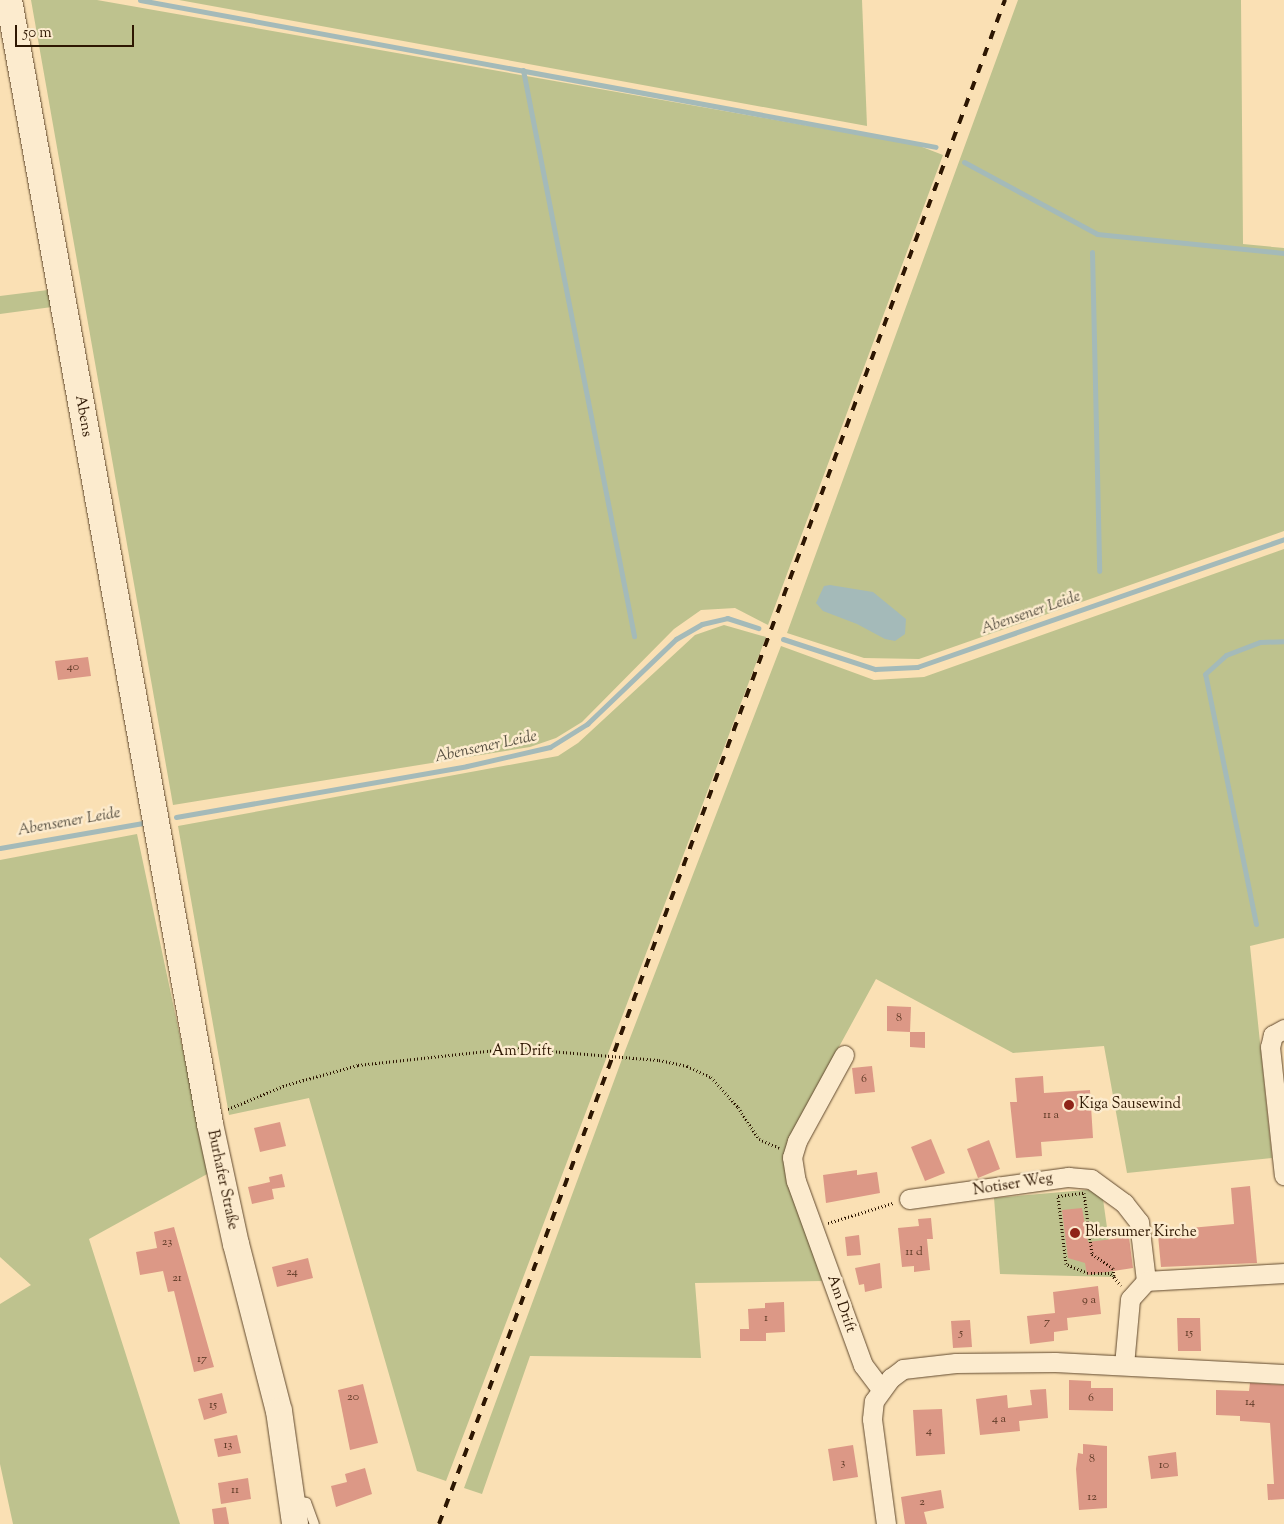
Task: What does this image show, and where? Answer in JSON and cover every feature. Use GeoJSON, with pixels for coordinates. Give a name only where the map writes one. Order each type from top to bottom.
{"type":"FeatureCollection","features":[{"type":"Feature","properties":{"kind":"main road","name":"Abens"},"geometry":{"type":"LineString","coordinates":[[9,0],[158,833]]}},
{"type":"Feature","properties":{"kind":"main road","name":"Burhafer Straße"},"geometry":{"type":"LineString","coordinates":[[158,833],[210,1124],[240,1259],[279,1411],[294,1512]]}},
{"type":"Feature","properties":{"kind":"street"},"geometry":{"type":"LineString","coordinates":[[1281,1029],[1270,1040],[1270,1047],[1284,1175]]}},
{"type":"Feature","properties":{"kind":"street"},"geometry":{"type":"LineString","coordinates":[[792,1157],[797,1141],[844,1055]]}},
{"type":"Feature","properties":{"kind":"street","name":"Am Drift"},"geometry":{"type":"LineString","coordinates":[[792,1157],[796,1181],[863,1366],[881,1389]]}},
{"type":"Feature","properties":{"kind":"street","name":"Notiser Weg"},"geometry":{"type":"LineString","coordinates":[[909,1199],[1068,1177],[1091,1179],[1124,1202],[1139,1222],[1146,1281]]}},
{"type":"Feature","properties":{"kind":"street"},"geometry":{"type":"LineString","coordinates":[[1124,1365],[1130,1299],[1146,1281],[1284,1273]]}},
{"type":"Feature","properties":{"kind":"street"},"geometry":{"type":"LineString","coordinates":[[886,1524],[872,1419],[874,1401],[881,1389],[903,1369],[924,1366],[1046,1362],[1284,1374]]}},
{"type":"Feature","properties":{"kind":"lane"},"geometry":{"type":"LineString","coordinates":[[294,1512],[302,1499],[306,1502],[314,1524]]}},
{"type":"Feature","properties":{"kind":"path","name":"Am Drift"},"geometry":{"type":"LineString","coordinates":[[221,1112],[286,1085],[358,1065],[514,1048],[613,1056],[687,1066],[712,1077],[738,1107],[759,1140],[792,1157]]}},
{"type":"Feature","properties":{"kind":"path"},"geometry":{"type":"LineString","coordinates":[[1084,1193],[1092,1254],[1113,1268],[1114,1277],[1109,1273],[1088,1273],[1066,1264],[1058,1196],[1084,1193]]}},
{"type":"Feature","properties":{"kind":"path"},"geometry":{"type":"LineString","coordinates":[[814,1227],[909,1199]]}},
{"type":"Feature","properties":{"kind":"green space"},"geometry":{"type":"Polygon","coordinates":[[[31,0],[97,0],[917,145],[943,155],[768,625],[735,608],[701,610],[674,629],[582,722],[556,738],[530,747],[173,805],[31,0]]]}},
{"type":"Feature","properties":{"kind":"green space"},"geometry":{"type":"Polygon","coordinates":[[[179,0],[862,0],[867,126],[179,0]]]}},
{"type":"Feature","properties":{"kind":"green space"},"geometry":{"type":"Polygon","coordinates":[[[1018,0],[1241,0],[1243,244],[1284,248],[1284,531],[919,659],[864,658],[787,633],[1018,0]]]}},
{"type":"Feature","properties":{"kind":"green space"},"geometry":{"type":"Polygon","coordinates":[[[48,290],[52,307],[0,314],[0,296],[48,290]]]}},
{"type":"Feature","properties":{"kind":"green space"},"geometry":{"type":"Polygon","coordinates":[[[1284,549],[1284,938],[1250,946],[1272,1158],[1127,1173],[1104,1046],[1013,1053],[876,979],[792,1133],[791,1188],[822,1281],[695,1283],[701,1358],[530,1356],[482,1494],[464,1488],[625,1051],[781,646],[874,680],[924,677],[1284,549]]]}},
{"type":"Feature","properties":{"kind":"green space"},"geometry":{"type":"Polygon","coordinates":[[[724,625],[766,637],[446,1481],[417,1471],[309,1098],[229,1115],[178,826],[558,756],[578,743],[695,635],[724,625]]]}},
{"type":"Feature","properties":{"kind":"green space"},"geometry":{"type":"Polygon","coordinates":[[[137,834],[209,1173],[89,1239],[180,1524],[13,1524],[0,1464],[0,1304],[31,1285],[0,1257],[0,860],[137,834]]]}},
{"type":"Feature","properties":{"kind":"green space"},"geometry":{"type":"Polygon","coordinates":[[[1097,1189],[1102,1192],[1114,1277],[1000,1274],[994,1198],[1097,1189]]]}},
{"type":"Feature","properties":{"kind":"shaded area"},"geometry":{"type":"Polygon","coordinates":[[[830,585],[873,592],[906,619],[905,634],[895,641],[885,639],[857,624],[823,611],[816,603],[824,586],[830,585]]]}},
{"type":"Feature","properties":{"kind":"building"},"geometry":{"type":"Polygon","coordinates":[[[88,657],[91,676],[58,680],[55,661],[88,657]]]}},
{"type":"Feature","properties":{"kind":"building"},"geometry":{"type":"Polygon","coordinates":[[[887,1006],[911,1007],[910,1032],[887,1031],[887,1006]]]}},
{"type":"Feature","properties":{"kind":"building"},"geometry":{"type":"Polygon","coordinates":[[[910,1032],[925,1032],[925,1048],[910,1047],[910,1032]]]}},
{"type":"Feature","properties":{"kind":"building"},"geometry":{"type":"Polygon","coordinates":[[[872,1066],[875,1092],[855,1094],[852,1068],[872,1066]]]}},
{"type":"Feature","properties":{"kind":"building"},"geometry":{"type":"Polygon","coordinates":[[[1043,1076],[1044,1093],[1090,1090],[1093,1138],[1041,1142],[1042,1156],[1016,1158],[1010,1102],[1017,1102],[1015,1078],[1043,1076]]]}},
{"type":"Feature","properties":{"kind":"building"},"geometry":{"type":"Polygon","coordinates":[[[280,1122],[286,1146],[260,1152],[254,1128],[280,1122]]]}},
{"type":"Feature","properties":{"kind":"building"},"geometry":{"type":"Polygon","coordinates":[[[931,1139],[945,1173],[925,1181],[911,1147],[931,1139]]]}},
{"type":"Feature","properties":{"kind":"building"},"geometry":{"type":"Polygon","coordinates":[[[989,1140],[1000,1169],[978,1178],[967,1149],[989,1140]]]}},
{"type":"Feature","properties":{"kind":"building"},"geometry":{"type":"Polygon","coordinates":[[[857,1170],[857,1175],[877,1172],[880,1193],[826,1203],[823,1175],[857,1170]]]}},
{"type":"Feature","properties":{"kind":"building"},"geometry":{"type":"Polygon","coordinates":[[[282,1174],[285,1187],[272,1189],[274,1199],[252,1204],[248,1187],[270,1182],[269,1177],[282,1174]]]}},
{"type":"Feature","properties":{"kind":"building"},"geometry":{"type":"Polygon","coordinates":[[[1250,1186],[1257,1263],[1161,1267],[1158,1235],[1190,1232],[1190,1228],[1234,1224],[1231,1188],[1250,1186]]]}},
{"type":"Feature","properties":{"kind":"building"},"geometry":{"type":"Polygon","coordinates":[[[1082,1208],[1088,1242],[1129,1237],[1133,1268],[1087,1275],[1085,1263],[1068,1258],[1062,1210],[1082,1208]]]}},
{"type":"Feature","properties":{"kind":"building"},"geometry":{"type":"Polygon","coordinates":[[[931,1218],[933,1239],[927,1239],[930,1270],[914,1272],[914,1266],[902,1267],[898,1228],[919,1226],[918,1219],[931,1218]]]}},
{"type":"Feature","properties":{"kind":"building"},"geometry":{"type":"Polygon","coordinates":[[[174,1227],[214,1367],[194,1372],[174,1291],[168,1292],[163,1271],[140,1275],[136,1252],[157,1248],[154,1232],[174,1227]]]}},
{"type":"Feature","properties":{"kind":"building"},"geometry":{"type":"Polygon","coordinates":[[[859,1235],[861,1255],[847,1256],[845,1237],[859,1235]]]}},
{"type":"Feature","properties":{"kind":"building"},"geometry":{"type":"Polygon","coordinates":[[[308,1258],[313,1278],[277,1287],[272,1267],[308,1258]]]}},
{"type":"Feature","properties":{"kind":"building"},"geometry":{"type":"Polygon","coordinates":[[[880,1263],[882,1288],[865,1292],[864,1284],[859,1285],[855,1268],[880,1263]]]}},
{"type":"Feature","properties":{"kind":"building"},"geometry":{"type":"Polygon","coordinates":[[[1098,1286],[1101,1314],[1067,1318],[1068,1330],[1054,1332],[1054,1341],[1030,1344],[1027,1316],[1055,1313],[1053,1292],[1098,1286]]]}},
{"type":"Feature","properties":{"kind":"building"},"geometry":{"type":"Polygon","coordinates":[[[784,1302],[785,1332],[766,1333],[766,1341],[740,1341],[740,1329],[749,1329],[748,1309],[765,1308],[765,1303],[784,1302]]]}},
{"type":"Feature","properties":{"kind":"building"},"geometry":{"type":"Polygon","coordinates":[[[1177,1318],[1200,1318],[1201,1351],[1178,1351],[1177,1318]]]}},
{"type":"Feature","properties":{"kind":"building"},"geometry":{"type":"Polygon","coordinates":[[[970,1320],[972,1347],[953,1348],[951,1321],[970,1320]]]}},
{"type":"Feature","properties":{"kind":"building"},"geometry":{"type":"Polygon","coordinates":[[[1069,1380],[1091,1381],[1091,1388],[1113,1388],[1113,1411],[1069,1410],[1069,1380]]]}},
{"type":"Feature","properties":{"kind":"building"},"geometry":{"type":"Polygon","coordinates":[[[1250,1383],[1284,1385],[1284,1499],[1268,1500],[1267,1484],[1274,1484],[1270,1423],[1240,1421],[1240,1416],[1216,1415],[1216,1390],[1249,1391],[1250,1383]]]}},
{"type":"Feature","properties":{"kind":"building"},"geometry":{"type":"Polygon","coordinates":[[[363,1384],[378,1443],[350,1450],[338,1390],[363,1384]]]}},
{"type":"Feature","properties":{"kind":"building"},"geometry":{"type":"Polygon","coordinates":[[[1046,1389],[1048,1418],[1019,1421],[1020,1431],[980,1435],[976,1399],[1007,1395],[1008,1408],[1032,1405],[1030,1390],[1046,1389]]]}},
{"type":"Feature","properties":{"kind":"building"},"geometry":{"type":"Polygon","coordinates":[[[222,1393],[227,1413],[204,1420],[198,1399],[222,1393]]]}},
{"type":"Feature","properties":{"kind":"building"},"geometry":{"type":"Polygon","coordinates":[[[942,1409],[945,1454],[916,1456],[913,1410],[942,1409]]]}},
{"type":"Feature","properties":{"kind":"building"},"geometry":{"type":"Polygon","coordinates":[[[237,1435],[241,1453],[218,1457],[214,1439],[237,1435]]]}},
{"type":"Feature","properties":{"kind":"building"},"geometry":{"type":"Polygon","coordinates":[[[1083,1444],[1107,1446],[1107,1508],[1079,1510],[1076,1469],[1078,1453],[1083,1454],[1083,1444]]]}},
{"type":"Feature","properties":{"kind":"building"},"geometry":{"type":"Polygon","coordinates":[[[853,1445],[858,1477],[833,1481],[828,1449],[853,1445]]]}},
{"type":"Feature","properties":{"kind":"building"},"geometry":{"type":"Polygon","coordinates":[[[1176,1452],[1178,1476],[1151,1479],[1148,1456],[1176,1452]]]}},
{"type":"Feature","properties":{"kind":"building"},"geometry":{"type":"Polygon","coordinates":[[[365,1468],[372,1494],[336,1507],[331,1486],[347,1482],[345,1474],[365,1468]]]}},
{"type":"Feature","properties":{"kind":"building"},"geometry":{"type":"Polygon","coordinates":[[[248,1478],[251,1499],[221,1504],[218,1483],[248,1478]]]}},
{"type":"Feature","properties":{"kind":"building"},"geometry":{"type":"Polygon","coordinates":[[[941,1490],[944,1508],[924,1512],[927,1524],[905,1524],[901,1497],[941,1490]]]}},
{"type":"Feature","properties":{"kind":"building"},"geometry":{"type":"Polygon","coordinates":[[[226,1507],[229,1524],[214,1524],[212,1509],[226,1507]]]}},
{"type":"Feature","properties":{"kind":"waterway"},"geometry":{"type":"LineString","coordinates":[[140,0],[936,147]]}},
{"type":"Feature","properties":{"kind":"waterway"},"geometry":{"type":"LineString","coordinates":[[523,70],[634,636]]}},
{"type":"Feature","properties":{"kind":"waterway"},"geometry":{"type":"LineString","coordinates":[[964,162],[1097,234],[1284,253]]}},
{"type":"Feature","properties":{"kind":"waterway"},"geometry":{"type":"LineString","coordinates":[[1092,252],[1099,571]]}},
{"type":"Feature","properties":{"kind":"waterway","name":"Abensener Leide"},"geometry":{"type":"LineString","coordinates":[[783,639],[875,669],[917,667],[1284,539]]}},
{"type":"Feature","properties":{"kind":"waterway","name":"Abensener Leide"},"geometry":{"type":"LineString","coordinates":[[176,817],[467,766],[550,747],[587,724],[676,639],[702,624],[727,618],[758,628]]}},
{"type":"Feature","properties":{"kind":"waterway"},"geometry":{"type":"LineString","coordinates":[[1256,924],[1205,674],[1226,655],[1260,642],[1284,641]]}},
{"type":"Feature","properties":{"kind":"waterway","name":"Abensener Leide"},"geometry":{"type":"LineString","coordinates":[[0,848],[143,823]]}},
{"type":"Feature","properties":{"kind":"railway"},"geometry":{"type":"LineString","coordinates":[[439,1524],[1005,0]]}},
{"type":"Feature","properties":{"kind":"place","name":"Kiga Sausewind"},"geometry":{"type":"Point","coordinates":[1069,1105]}},
{"type":"Feature","properties":{"kind":"place","name":"Blersumer Kirche"},"geometry":{"type":"Point","coordinates":[1075,1233]}}]}
